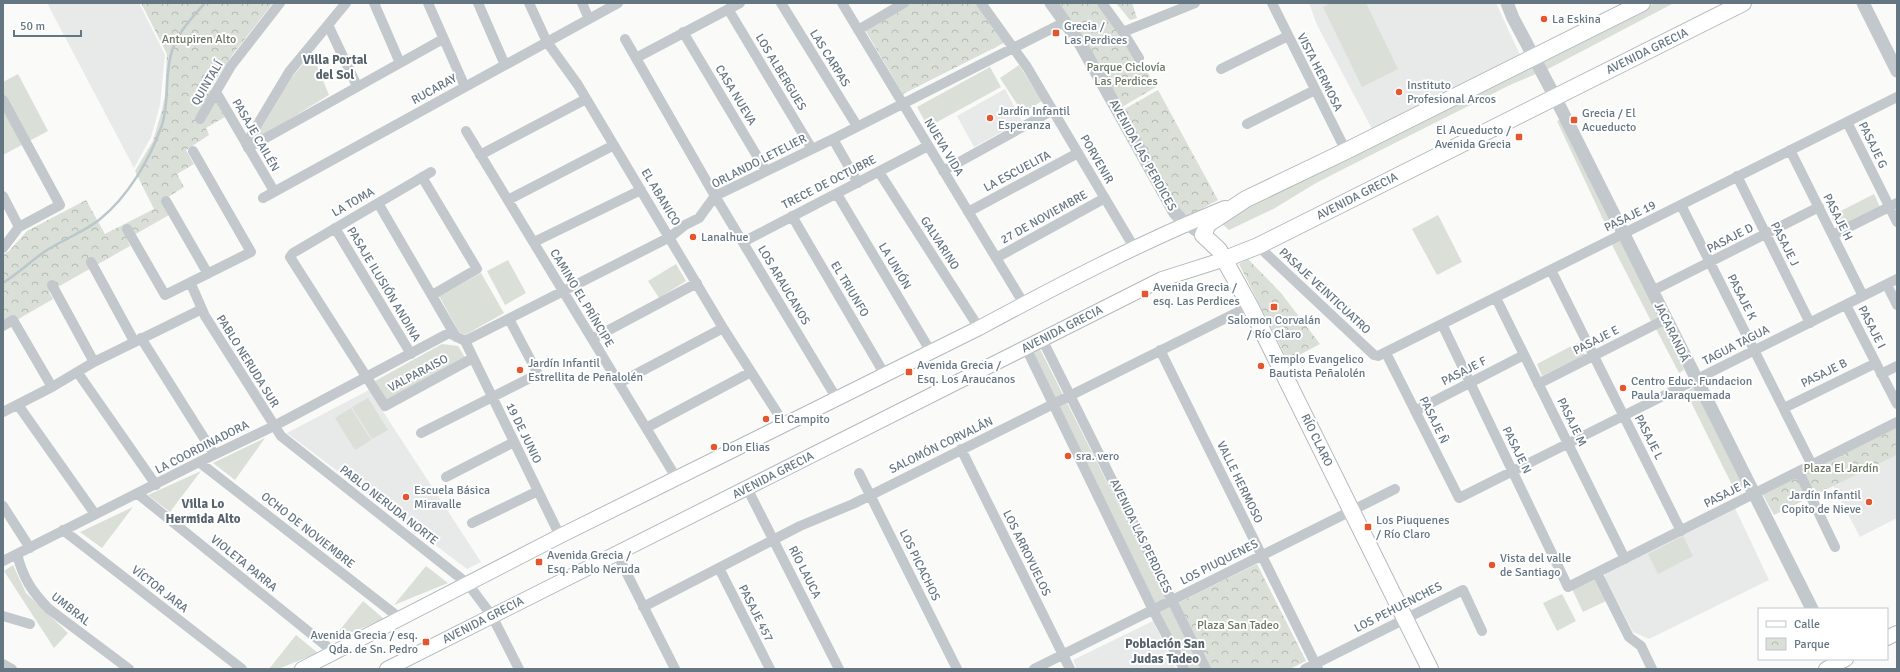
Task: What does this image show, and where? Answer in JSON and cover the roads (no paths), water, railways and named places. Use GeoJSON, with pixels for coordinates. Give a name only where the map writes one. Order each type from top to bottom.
{"type":"FeatureCollection","features":[{"type":"Feature","properties":{"kind":"main road"},"geometry":{"type":"LineString","coordinates":[[302,669],[560,536],[979,328],[1024,304],[1187,224],[1246,199],[1346,151],[1642,3]]}},
{"type":"Feature","properties":{"kind":"main road","name":"AVENIDA GRECIA"},"geometry":{"type":"LineString","coordinates":[[387,669],[489,611],[617,554],[1162,279],[1225,259],[1258,246],[1743,3]]}},
{"type":"Feature","properties":{"kind":"main road"},"geometry":{"type":"LineString","coordinates":[[1203,235],[1208,224],[1246,199]]}},
{"type":"Feature","properties":{"kind":"main road","name":"RÍO CLARO"},"geometry":{"type":"LineString","coordinates":[[1203,235],[1216,246],[1225,259],[1250,306],[1430,669]]}},
{"type":"Feature","properties":{"kind":"main road"},"geometry":{"type":"LineString","coordinates":[[1888,638],[1897,633]]}},
{"type":"Feature","properties":{"kind":"street","name":"QUINTALÍ"},"geometry":{"type":"LineString","coordinates":[[200,119],[231,66],[280,3]]}},
{"type":"Feature","properties":{"kind":"street"},"geometry":{"type":"LineString","coordinates":[[247,146],[289,72],[346,3]]}},
{"type":"Feature","properties":{"kind":"street"},"geometry":{"type":"LineString","coordinates":[[374,3],[400,63]]}},
{"type":"Feature","properties":{"kind":"street"},"geometry":{"type":"LineString","coordinates":[[428,3],[466,87]]}},
{"type":"Feature","properties":{"kind":"street"},"geometry":{"type":"LineString","coordinates":[[478,3],[505,65]]}},
{"type":"Feature","properties":{"kind":"street","name":"EL ABANICO"},"geometry":{"type":"LineString","coordinates":[[529,3],[547,42],[567,68],[670,237],[723,328],[785,425]]}},
{"type":"Feature","properties":{"kind":"street"},"geometry":{"type":"LineString","coordinates":[[582,3],[589,18]]}},
{"type":"Feature","properties":{"kind":"street","name":"RUCARAY"},"geometry":{"type":"LineString","coordinates":[[263,198],[618,3]]}},
{"type":"Feature","properties":{"kind":"street"},"geometry":{"type":"LineString","coordinates":[[636,58],[740,3]]}},
{"type":"Feature","properties":{"kind":"street","name":"LAS CARPAS"},"geometry":{"type":"LineString","coordinates":[[781,3],[857,126]]}},
{"type":"Feature","properties":{"kind":"street","name":"NUEVA VIDA"},"geometry":{"type":"LineString","coordinates":[[842,3],[1024,304]]}},
{"type":"Feature","properties":{"kind":"street"},"geometry":{"type":"LineString","coordinates":[[858,30],[904,3]]}},
{"type":"Feature","properties":{"kind":"street","name":"PORVENIR"},"geometry":{"type":"LineString","coordinates":[[981,3],[1027,67],[1135,249]]}},
{"type":"Feature","properties":{"kind":"street","name":"AVENIDA LAS PERDICES"},"geometry":{"type":"LineString","coordinates":[[1051,3],[1083,49],[1170,204],[1178,216],[1187,224]]}},
{"type":"Feature","properties":{"kind":"street"},"geometry":{"type":"LineString","coordinates":[[1102,3],[1123,32],[1139,58]]}},
{"type":"Feature","properties":{"kind":"street"},"geometry":{"type":"LineString","coordinates":[[1123,32],[1195,3]]}},
{"type":"Feature","properties":{"kind":"street","name":"VISTA HERMOSA"},"geometry":{"type":"LineString","coordinates":[[1272,3],[1346,151]]}},
{"type":"Feature","properties":{"kind":"street","name":"JACARANDÁ"},"geometry":{"type":"LineString","coordinates":[[1507,3],[1513,18],[1555,97],[1812,608]]}},
{"type":"Feature","properties":{"kind":"street"},"geometry":{"type":"LineString","coordinates":[[1863,3],[1897,71]]}},
{"type":"Feature","properties":{"kind":"street","name":"LOS ALBERGUES"},"geometry":{"type":"LineString","coordinates":[[728,9],[812,149]]}},
{"type":"Feature","properties":{"kind":"street","name":"ORLANDO LETELIER"},"geometry":{"type":"LineString","coordinates":[[411,354],[449,333],[460,339],[509,319],[564,292],[670,237],[685,225],[699,218],[715,196],[833,139],[1065,22]]}},
{"type":"Feature","properties":{"kind":"street"},"geometry":{"type":"LineString","coordinates":[[328,25],[357,86]]}},
{"type":"Feature","properties":{"kind":"street","name":"CASA NUEVA"},"geometry":{"type":"LineString","coordinates":[[683,32],[766,171]]}},
{"type":"Feature","properties":{"kind":"street"},"geometry":{"type":"LineString","coordinates":[[1222,69],[1288,36]]}},
{"type":"Feature","properties":{"kind":"street"},"geometry":{"type":"LineString","coordinates":[[247,146],[443,39]]}},
{"type":"Feature","properties":{"kind":"street","name":"LOS ARAUCANOS"},"geometry":{"type":"LineString","coordinates":[[625,39],[715,196],[837,399]]}},
{"type":"Feature","properties":{"kind":"street"},"geometry":{"type":"LineString","coordinates":[[1247,124],[1315,90]]}},
{"type":"Feature","properties":{"kind":"street","name":"PASAJE CAILÉN"},"geometry":{"type":"LineString","coordinates":[[216,92],[274,191]]}},
{"type":"Feature","properties":{"kind":"street","name":"PASAJE 19"},"geometry":{"type":"LineString","coordinates":[[1374,355],[1386,353],[1897,97]]}},
{"type":"Feature","properties":{"kind":"street"},"geometry":{"type":"LineString","coordinates":[[480,155],[586,99]]}},
{"type":"Feature","properties":{"kind":"street"},"geometry":{"type":"LineString","coordinates":[[3,100],[60,205],[20,228],[3,248]]}},
{"type":"Feature","properties":{"kind":"street"},"geometry":{"type":"LineString","coordinates":[[943,171],[1053,110]]}},
{"type":"Feature","properties":{"kind":"street","name":"PASAJE G"},"geometry":{"type":"LineString","coordinates":[[1847,122],[1893,205],[1897,222]]}},
{"type":"Feature","properties":{"kind":"street","name":"CAMINO EL PRÍNCIPE"},"geometry":{"type":"LineString","coordinates":[[466,131],[677,478]]}},
{"type":"Feature","properties":{"kind":"street"},"geometry":{"type":"LineString","coordinates":[[833,139],[858,183]]}},
{"type":"Feature","properties":{"kind":"street"},"geometry":{"type":"LineString","coordinates":[[508,200],[614,145]]}},
{"type":"Feature","properties":{"kind":"street","name":"TRECE DE OCTUBRE"},"geometry":{"type":"LineString","coordinates":[[743,242],[928,146]]}},
{"type":"Feature","properties":{"kind":"street","name":"PASAJE H"},"geometry":{"type":"LineString","coordinates":[[1790,150],[1863,296]]}},
{"type":"Feature","properties":{"kind":"street"},"geometry":{"type":"LineString","coordinates":[[127,230],[165,295],[191,284],[251,252],[193,151]]}},
{"type":"Feature","properties":{"kind":"street","name":"LA ESCUELITA"},"geometry":{"type":"LineString","coordinates":[[968,212],[1078,153]]}},
{"type":"Feature","properties":{"kind":"street","name":"GALVARINO"},"geometry":{"type":"LineString","coordinates":[[879,172],[979,328]]}},
{"type":"Feature","properties":{"kind":"street","name":"LA TOMA"},"geometry":{"type":"LineString","coordinates":[[366,378],[290,257],[293,253],[427,175],[477,269],[432,295]]}},
{"type":"Feature","properties":{"kind":"street","name":"PASAJE J"},"geometry":{"type":"LineString","coordinates":[[1737,176],[1810,323]]}},
{"type":"Feature","properties":{"kind":"street"},"geometry":{"type":"LineString","coordinates":[[534,242],[641,190]]}},
{"type":"Feature","properties":{"kind":"street","name":"LA UNIÓN"},"geometry":{"type":"LineString","coordinates":[[837,194],[931,352]]}},
{"type":"Feature","properties":{"kind":"street"},"geometry":{"type":"LineString","coordinates":[[3,196],[20,228]]}},
{"type":"Feature","properties":{"kind":"street","name":"27 DE NOVIEMBRE"},"geometry":{"type":"LineString","coordinates":[[996,258],[1105,198]]}},
{"type":"Feature","properties":{"kind":"street"},"geometry":{"type":"LineString","coordinates":[[166,201],[208,274]]}},
{"type":"Feature","properties":{"kind":"street","name":"19 DE JUNIO"},"geometry":{"type":"LineString","coordinates":[[378,203],[432,295],[473,358],[560,536]]}},
{"type":"Feature","properties":{"kind":"street","name":"PASAJE K"},"geometry":{"type":"LineString","coordinates":[[1681,205],[1812,465]]}},
{"type":"Feature","properties":{"kind":"street"},"geometry":{"type":"LineString","coordinates":[[1833,236],[1893,205]]}},
{"type":"Feature","properties":{"kind":"street","name":"PASAJE D"},"geometry":{"type":"LineString","coordinates":[[1652,291],[1819,207]]}},
{"type":"Feature","properties":{"kind":"street","name":"EL TRIUNFO"},"geometry":{"type":"LineString","coordinates":[[792,216],[885,375]]}},
{"type":"Feature","properties":{"kind":"street","name":"RÍO CLARO"},"geometry":{"type":"LineString","coordinates":[[1187,224],[1203,235]]}},
{"type":"Feature","properties":{"kind":"street","name":"PASAJE ILUSIÓN ANDINA"},"geometry":{"type":"LineString","coordinates":[[335,228],[411,354]]}},
{"type":"Feature","properties":{"kind":"street","name":"PASAJE VEINTICUATRO"},"geometry":{"type":"LineString","coordinates":[[1258,246],[1374,355]]}},
{"type":"Feature","properties":{"kind":"street"},"geometry":{"type":"LineString","coordinates":[[91,262],[137,340],[214,454]]}},
{"type":"Feature","properties":{"kind":"street","name":"PASAJE L"},"geometry":{"type":"LineString","coordinates":[[1551,270],[1681,531]]}},
{"type":"Feature","properties":{"kind":"street","name":"TAGUA TAGUA"},"geometry":{"type":"LineString","coordinates":[[1459,498],[1897,279]]}},
{"type":"Feature","properties":{"kind":"street"},"geometry":{"type":"LineString","coordinates":[[592,339],[697,283]]}},
{"type":"Feature","properties":{"kind":"street","name":"PABLO NERUDA SUR"},"geometry":{"type":"LineString","coordinates":[[191,284],[202,309],[274,426]]}},
{"type":"Feature","properties":{"kind":"street"},"geometry":{"type":"LineString","coordinates":[[1887,284],[1897,305]]}},
{"type":"Feature","properties":{"kind":"street"},"geometry":{"type":"LineString","coordinates":[[52,285],[94,362]]}},
{"type":"Feature","properties":{"kind":"street","name":"PASAJE M"},"geometry":{"type":"LineString","coordinates":[[1496,298],[1626,559]]}},
{"type":"Feature","properties":{"kind":"street","name":"PASAJE I"},"geometry":{"type":"LineString","coordinates":[[1846,305],[1897,404]]}},
{"type":"Feature","properties":{"kind":"street","name":"SALOMÓN CORVALÁN"},"geometry":{"type":"LineString","coordinates":[[643,607],[774,540],[1250,306]]}},
{"type":"Feature","properties":{"kind":"street"},"geometry":{"type":"LineString","coordinates":[[3,412],[52,387],[94,362],[202,309]]}},
{"type":"Feature","properties":{"kind":"street"},"geometry":{"type":"LineString","coordinates":[[422,433],[538,374],[509,319]]}},
{"type":"Feature","properties":{"kind":"street","name":"PASAJE E"},"geometry":{"type":"LineString","coordinates":[[1538,384],[1666,319]]}},
{"type":"Feature","properties":{"kind":"street"},"geometry":{"type":"LineString","coordinates":[[3,326],[13,320],[52,387]]}},
{"type":"Feature","properties":{"kind":"street","name":"PASAJE N"},"geometry":{"type":"LineString","coordinates":[[1442,324],[1568,587]]}},
{"type":"Feature","properties":{"kind":"street"},"geometry":{"type":"LineString","coordinates":[[619,383],[723,328]]}},
{"type":"Feature","properties":{"kind":"street","name":"AVENIDA LAS PERDICES"},"geometry":{"type":"LineString","coordinates":[[1042,339],[1206,669]]}},
{"type":"Feature","properties":{"kind":"street","name":"AVENIDA LAS PERDICES"},"geometry":{"type":"LineString","coordinates":[[1026,348],[1153,610],[1184,669]]}},
{"type":"Feature","properties":{"kind":"street","name":"VALLE HERMOSO"},"geometry":{"type":"LineString","coordinates":[[1160,350],[1316,666]]}},
{"type":"Feature","properties":{"kind":"street","name":"PASAJE Ñ"},"geometry":{"type":"LineString","coordinates":[[1386,353],[1459,498]]}},
{"type":"Feature","properties":{"kind":"street","name":"LA COORDINADORA"},"geometry":{"type":"LineString","coordinates":[[3,561],[156,485],[214,454],[274,426],[411,354]]}},
{"type":"Feature","properties":{"kind":"street","name":"PASAJE F"},"geometry":{"type":"LineString","coordinates":[[1415,411],[1524,355]]}},
{"type":"Feature","properties":{"kind":"street","name":"VALPARAISO"},"geometry":{"type":"LineString","coordinates":[[366,378],[385,406],[473,358]]}},
{"type":"Feature","properties":{"kind":"street","name":"PASAJE B"},"geometry":{"type":"LineString","coordinates":[[1784,408],[1876,363]]}},
{"type":"Feature","properties":{"kind":"street"},"geometry":{"type":"LineString","coordinates":[[1881,374],[1897,366]]}},
{"type":"Feature","properties":{"kind":"street"},"geometry":{"type":"LineString","coordinates":[[78,372],[156,485]]}},
{"type":"Feature","properties":{"kind":"street"},"geometry":{"type":"LineString","coordinates":[[646,428],[751,372]]}},
{"type":"Feature","properties":{"kind":"street"},"geometry":{"type":"LineString","coordinates":[[18,405],[96,514]]}},
{"type":"Feature","properties":{"kind":"street","name":"PASAJE A"},"geometry":{"type":"LineString","coordinates":[[1568,587],[1897,422]]}},
{"type":"Feature","properties":{"kind":"street","name":"PABLO NERUDA NORTE"},"geometry":{"type":"LineString","coordinates":[[274,426],[281,436],[468,584],[489,611],[519,669]]}},
{"type":"Feature","properties":{"kind":"street"},"geometry":{"type":"LineString","coordinates":[[446,477],[514,442]]}},
{"type":"Feature","properties":{"kind":"street","name":"LOS ARROYUELOS"},"geometry":{"type":"LineString","coordinates":[[961,449],[1070,669]]}},
{"type":"Feature","properties":{"kind":"street","name":"OCHO DE NOVIEMBRE"},"geometry":{"type":"LineString","coordinates":[[199,462],[401,619]]}},
{"type":"Feature","properties":{"kind":"street"},"geometry":{"type":"LineString","coordinates":[[1799,472],[1835,547]]}},
{"type":"Feature","properties":{"kind":"street","name":"LOS PICACHOS"},"geometry":{"type":"LineString","coordinates":[[860,473],[957,669]]}},
{"type":"Feature","properties":{"kind":"street","name":"RÍO LAUCA"},"geometry":{"type":"LineString","coordinates":[[747,488],[839,669]]}},
{"type":"Feature","properties":{"kind":"street","name":"LOS PIUQUENES"},"geometry":{"type":"LineString","coordinates":[[1034,669],[1395,489]]}},
{"type":"Feature","properties":{"kind":"street"},"geometry":{"type":"LineString","coordinates":[[472,523],[538,491]]}},
{"type":"Feature","properties":{"kind":"street","name":"VIOLETA PARRA"},"geometry":{"type":"LineString","coordinates":[[138,494],[335,653]]}},
{"type":"Feature","properties":{"kind":"street"},"geometry":{"type":"LineString","coordinates":[[3,506],[30,548]]}},
{"type":"Feature","properties":{"kind":"street","name":"VÍCTOR JARA"},"geometry":{"type":"LineString","coordinates":[[63,530],[242,669]]}},
{"type":"Feature","properties":{"kind":"street","name":"UMBRAL"},"geometry":{"type":"LineString","coordinates":[[18,554],[24,578],[39,600],[129,669]]}},
{"type":"Feature","properties":{"kind":"street"},"geometry":{"type":"LineString","coordinates":[[617,554],[674,669]]}},
{"type":"Feature","properties":{"kind":"street","name":"PASAJE 457"},"geometry":{"type":"LineString","coordinates":[[719,568],[770,669]]}},
{"type":"Feature","properties":{"kind":"street"},"geometry":{"type":"LineString","coordinates":[[1597,573],[1629,637],[1641,646],[1652,669]]}},
{"type":"Feature","properties":{"kind":"street","name":"LOS PEHUENCHES"},"geometry":{"type":"LineString","coordinates":[[1304,669],[1316,666],[1406,618],[1463,590],[1482,631]]}},
{"type":"Feature","properties":{"kind":"street"},"geometry":{"type":"LineString","coordinates":[[3,616],[30,624]]}},
{"type":"Feature","properties":{"kind":"street"},"geometry":{"type":"LineString","coordinates":[[3,664],[12,669]]}},
{"type":"Feature","properties":{"kind":"waterway"},"geometry":{"type":"LineString","coordinates":[[3,283],[44,252],[86,229],[99,220],[110,211],[129,189],[151,151],[162,125],[166,108],[169,67],[175,43],[183,29],[205,3]]}},
{"type":"Feature","properties":{"kind":"place","name":"La Eskina"},"geometry":{"type":"Point","coordinates":[1544,19]}},
{"type":"Feature","properties":{"kind":"place","name":"Grecia / Las Perdices"},"geometry":{"type":"Point","coordinates":[1056,33]}},
{"type":"Feature","properties":{"kind":"place","name":"Instituto Profesional Arcos"},"geometry":{"type":"Point","coordinates":[1399,92]}},
{"type":"Feature","properties":{"kind":"place","name":"Jardín Infantil Esperanza"},"geometry":{"type":"Point","coordinates":[990,118]}},
{"type":"Feature","properties":{"kind":"place","name":"Grecia / El Acueducto"},"geometry":{"type":"Point","coordinates":[1574,120]}},
{"type":"Feature","properties":{"kind":"place","name":"El Acueducto / Avenida Grecia"},"geometry":{"type":"Point","coordinates":[1519,137]}},
{"type":"Feature","properties":{"kind":"place","name":"Lanalhue"},"geometry":{"type":"Point","coordinates":[693,237]}},
{"type":"Feature","properties":{"kind":"place","name":"Avenida Grecia / esq. Las Perdices"},"geometry":{"type":"Point","coordinates":[1145,294]}},
{"type":"Feature","properties":{"kind":"place","name":"Salomon Corvalán / Río Claro"},"geometry":{"type":"Point","coordinates":[1274,307]}},
{"type":"Feature","properties":{"kind":"place","name":"Templo Evangelico Bautista Peñalolén"},"geometry":{"type":"Point","coordinates":[1261,366]}},
{"type":"Feature","properties":{"kind":"place","name":"Jardín Infantil Estrellita de Peñalolén"},"geometry":{"type":"Point","coordinates":[520,370]}},
{"type":"Feature","properties":{"kind":"place","name":"Avenida Grecia / Esq. Los Araucanos"},"geometry":{"type":"Point","coordinates":[909,372]}},
{"type":"Feature","properties":{"kind":"place","name":"Centro Educ. Fundacion Paula Jaraquemada"},"geometry":{"type":"Point","coordinates":[1623,388]}},
{"type":"Feature","properties":{"kind":"place","name":"El Campito"},"geometry":{"type":"Point","coordinates":[766,419]}},
{"type":"Feature","properties":{"kind":"place","name":"Don Elias"},"geometry":{"type":"Point","coordinates":[714,447]}},
{"type":"Feature","properties":{"kind":"place","name":"sra. vero"},"geometry":{"type":"Point","coordinates":[1068,456]}},
{"type":"Feature","properties":{"kind":"place","name":"Escuela Básica Miravalle"},"geometry":{"type":"Point","coordinates":[406,497]}},
{"type":"Feature","properties":{"kind":"place","name":"Jardín Infantil Copito de Nieve"},"geometry":{"type":"Point","coordinates":[1869,502]}},
{"type":"Feature","properties":{"kind":"place","name":"Los Piuquenes / Río Claro"},"geometry":{"type":"Point","coordinates":[1368,527]}},
{"type":"Feature","properties":{"kind":"place","name":"Avenida Grecia / Esq. Pablo Neruda"},"geometry":{"type":"Point","coordinates":[539,562]}},
{"type":"Feature","properties":{"kind":"place","name":"Vista del valle de Santiago"},"geometry":{"type":"Point","coordinates":[1492,565]}},
{"type":"Feature","properties":{"kind":"place","name":"Avenida Grecia / esq. Qda. de Sn. Pedro"},"geometry":{"type":"Point","coordinates":[426,642]}},
{"type":"Feature","properties":{"kind":"district","name":"Villa Portal del Sol"},"geometry":{"type":"Point","coordinates":[335,66]}},
{"type":"Feature","properties":{"kind":"district","name":"Villa Lo Hermida Alto"},"geometry":{"type":"Point","coordinates":[203,510]}},
{"type":"Feature","properties":{"kind":"district","name":"Población San Judas Tadeo"},"geometry":{"type":"Point","coordinates":[1165,650]}},
{"type":"Feature","properties":{"kind":"park label","name":"Antupiren Alto"},"geometry":{"type":"Point","coordinates":[199,39]}},
{"type":"Feature","properties":{"kind":"park label","name":"Parque Ciclovía Las Perdices"},"geometry":{"type":"Point","coordinates":[1126,74]}},
{"type":"Feature","properties":{"kind":"park label","name":"Plaza El Jardín"},"geometry":{"type":"Point","coordinates":[1841,468]}},
{"type":"Feature","properties":{"kind":"park label","name":"Plaza San Tadeo"},"geometry":{"type":"Point","coordinates":[1238,625]}}]}
